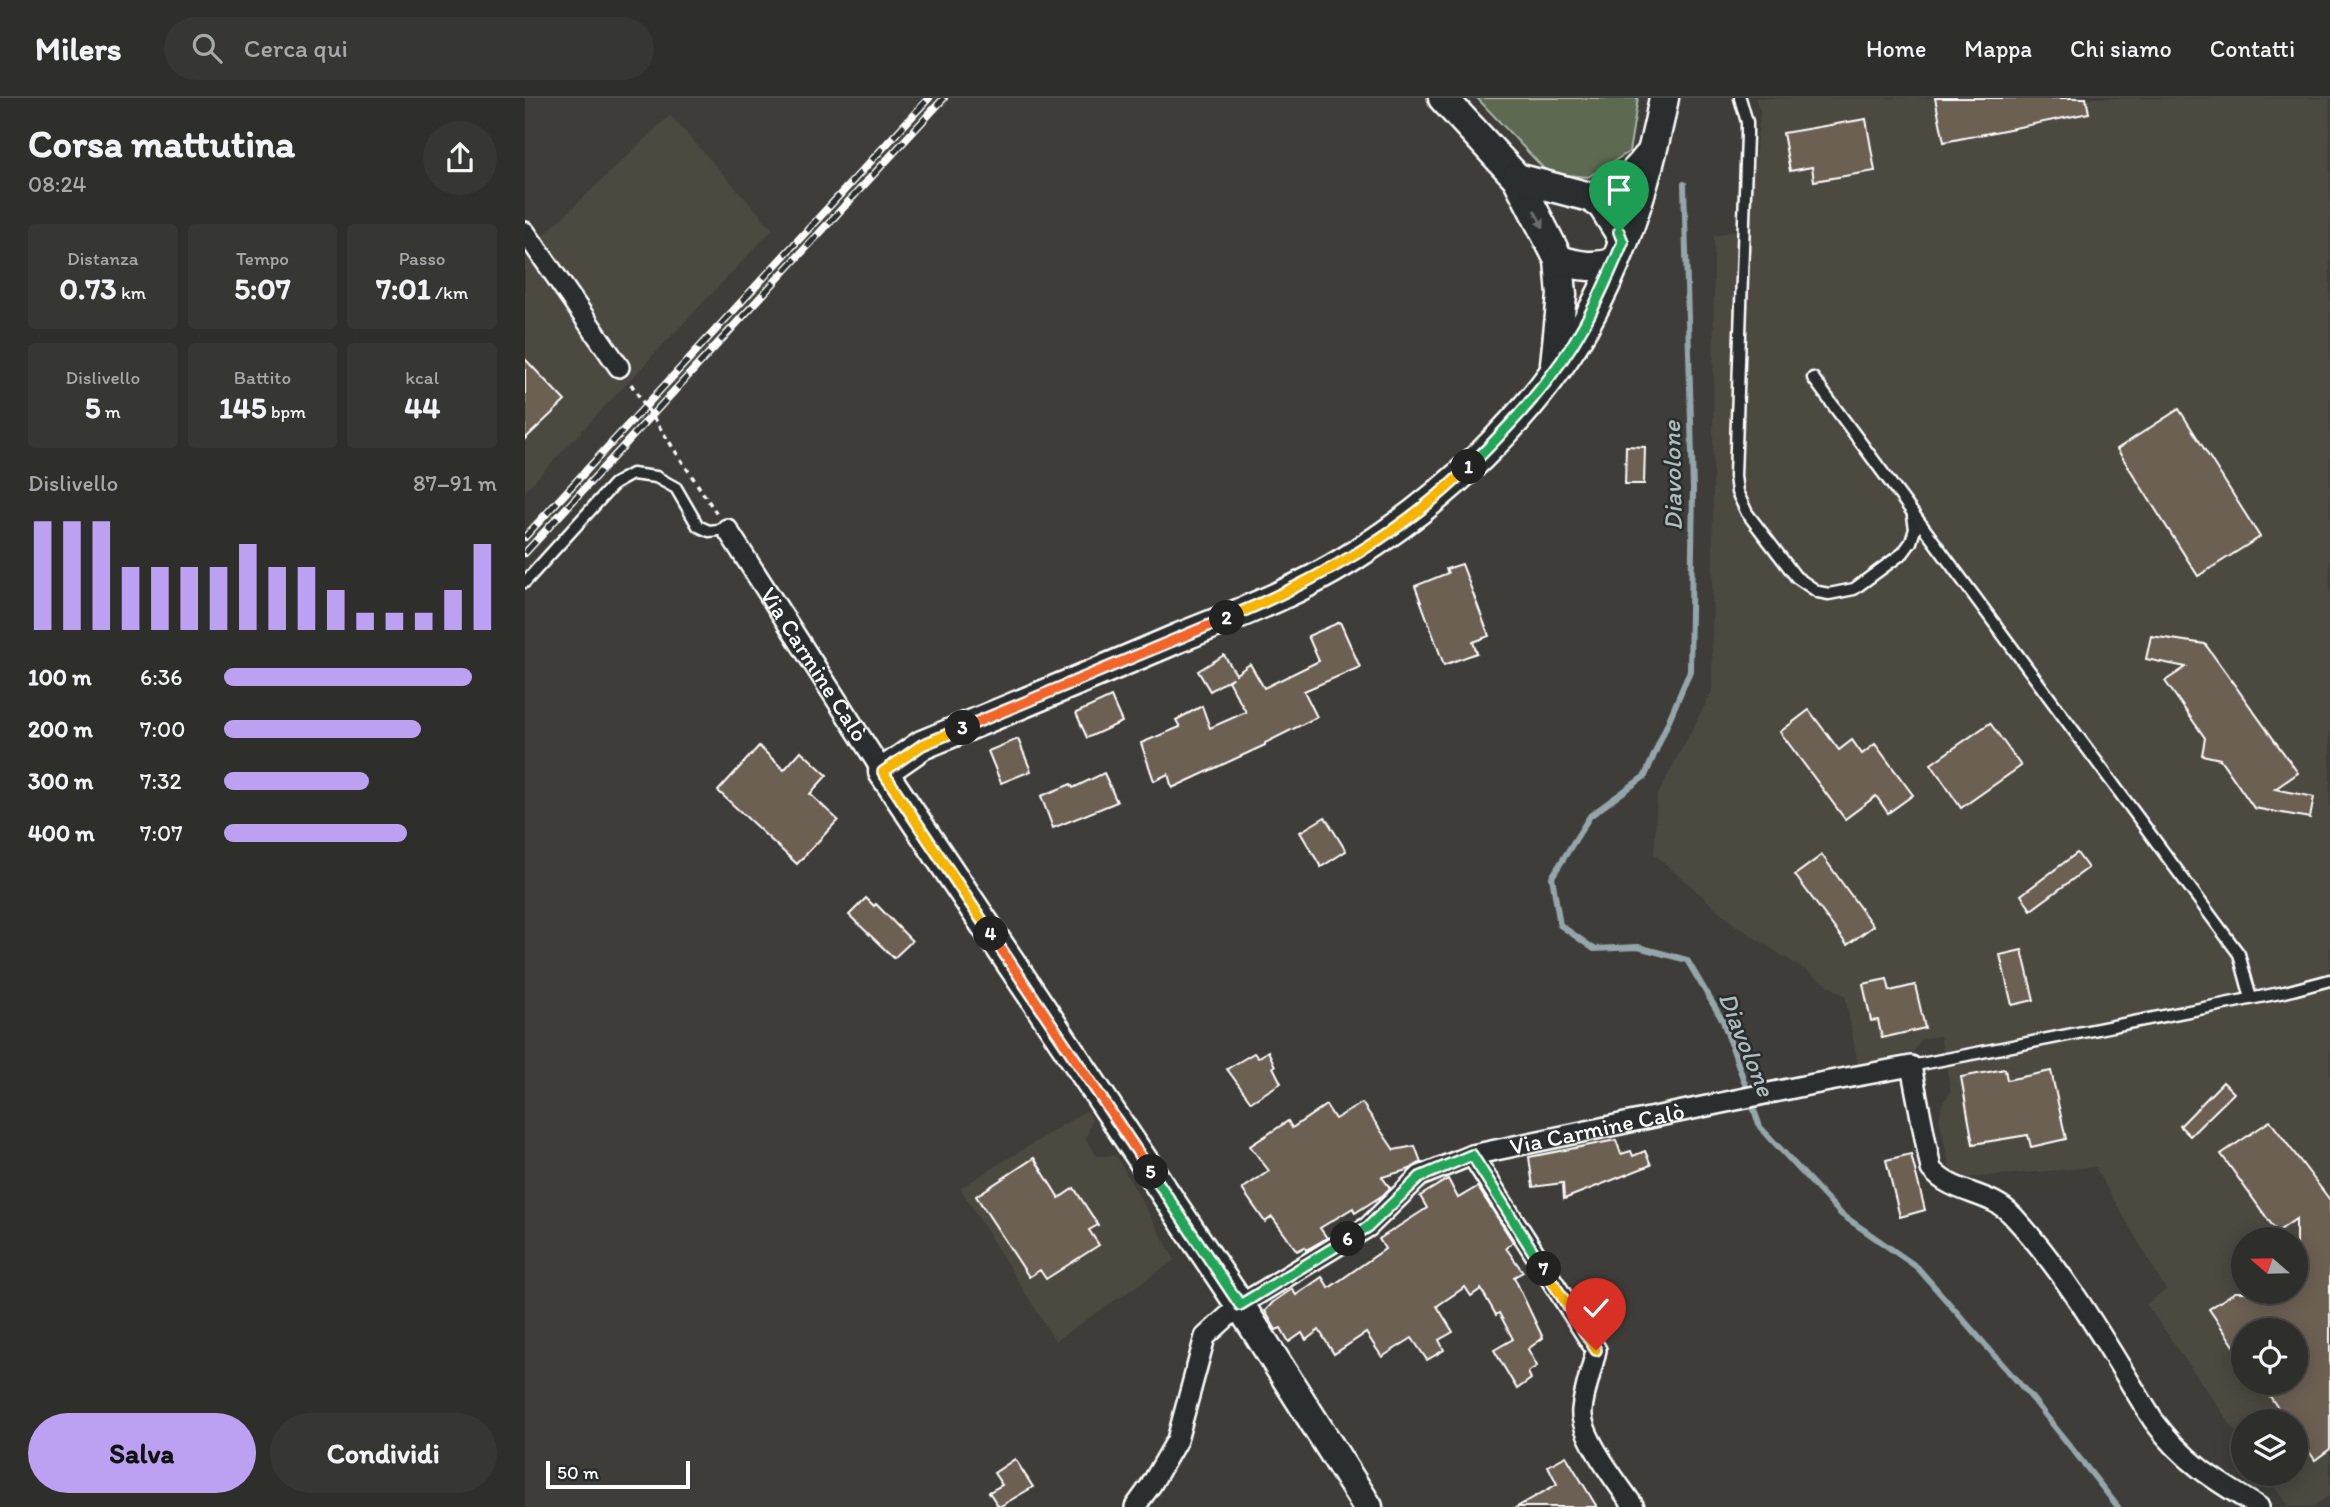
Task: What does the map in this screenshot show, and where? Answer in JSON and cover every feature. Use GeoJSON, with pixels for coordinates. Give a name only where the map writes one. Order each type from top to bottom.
{"type":"FeatureCollection","features":[{"type":"Feature","properties":{"kind":"street"},"geometry":{"type":"LineString","coordinates":[[1443,98],[1517,178],[1559,260],[1562,295],[1554,370]]}},
{"type":"Feature","properties":{"kind":"street"},"geometry":{"type":"LineString","coordinates":[[883,772],[922,745],[1279,596],[1347,560],[1405,522],[1455,480],[1501,435],[1554,370],[1583,328],[1619,252],[1651,153],[1664,98]]}},
{"type":"Feature","properties":{"kind":"street"},"geometry":{"type":"LineString","coordinates":[[1590,197],[1612,190],[1623,183],[1651,153]]}},
{"type":"Feature","properties":{"kind":"street"},"geometry":{"type":"LineString","coordinates":[[1517,178],[1590,197],[1602,205],[1613,220],[1619,252]]}},
{"type":"Feature","properties":{"kind":"street"},"geometry":{"type":"LineString","coordinates":[[525,232],[619,367]]}},
{"type":"Feature","properties":{"kind":"street"},"geometry":{"type":"LineString","coordinates":[[1559,260],[1587,267],[1602,267],[1619,252]]}},
{"type":"Feature","properties":{"kind":"street","name":"Via Carmine Calò"},"geometry":{"type":"LineString","coordinates":[[727,528],[883,772],[1240,1305],[1368,1227],[1420,1177],[1472,1155],[1911,1066]]}},
{"type":"Feature","properties":{"kind":"street"},"geometry":{"type":"LineString","coordinates":[[1911,1066],[1931,1169],[1939,1179],[1954,1188],[1991,1200],[2013,1215],[2053,1265],[2168,1441],[2190,1462],[2259,1507]]}},
{"type":"Feature","properties":{"kind":"street"},"geometry":{"type":"LineString","coordinates":[[1472,1155],[1596,1350],[1581,1412],[1584,1427],[1600,1457],[1634,1507]]}},
{"type":"Feature","properties":{"kind":"street"},"geometry":{"type":"LineString","coordinates":[[1135,1507],[1177,1440],[1205,1337],[1240,1305],[1368,1507]]}},
{"type":"Feature","properties":{"kind":"lane"},"geometry":{"type":"LineString","coordinates":[[1740,98],[1747,122],[1735,476],[1741,503],[1795,577],[1818,592],[1829,594],[1854,589],[1903,553],[1911,542],[1915,529],[1912,512]]}},
{"type":"Feature","properties":{"kind":"lane"},"geometry":{"type":"LineString","coordinates":[[1813,378],[2239,954],[2251,998]]}},
{"type":"Feature","properties":{"kind":"lane"},"geometry":{"type":"LineString","coordinates":[[525,582],[614,484],[632,474],[656,477],[675,488],[698,526],[709,531],[727,528]]}},
{"type":"Feature","properties":{"kind":"lane"},"geometry":{"type":"LineString","coordinates":[[1911,1066],[2330,980]]}},
{"type":"Feature","properties":{"kind":"path"},"geometry":{"type":"LineString","coordinates":[[631,384],[727,528]]}},
{"type":"Feature","properties":{"kind":"shaded area"},"geometry":{"type":"Polygon","coordinates":[[[1755,98],[2330,98],[2330,1495],[2312,1507],[2289,1507],[2274,1486],[2308,1486],[2308,1409],[2231,1409],[2231,1425],[2146,1304],[2166,1290],[2095,1167],[1967,1178],[1953,1173],[1939,1119],[1943,1102],[1951,1092],[1940,1036],[1921,1039],[1914,1052],[1858,1064],[1845,996],[1735,925],[1654,854],[1657,796],[1712,691],[1714,236],[1748,227],[1760,111],[1755,98]]]}},
{"type":"Feature","properties":{"kind":"shaded area"},"geometry":{"type":"Polygon","coordinates":[[[670,115],[773,229],[525,491],[525,253],[670,115]]]}},
{"type":"Feature","properties":{"kind":"shaded area"},"geometry":{"type":"Polygon","coordinates":[[[1087,1110],[1092,1119],[1086,1140],[1097,1156],[1116,1155],[1175,1260],[1055,1341],[960,1188],[1087,1110]]]}},
{"type":"Feature","properties":{"kind":"green space"},"geometry":{"type":"Polygon","coordinates":[[[1477,98],[1638,98],[1629,152],[1588,177],[1548,173],[1477,98]]]}},
{"type":"Feature","properties":{"kind":"building"},"geometry":{"type":"Polygon","coordinates":[[[1935,98],[2086,98],[2089,113],[1944,142],[1935,98]]]}},
{"type":"Feature","properties":{"kind":"building"},"geometry":{"type":"Polygon","coordinates":[[[1866,119],[1875,171],[1814,181],[1812,167],[1790,171],[1783,133],[1866,119]]]}},
{"type":"Feature","properties":{"kind":"building"},"geometry":{"type":"Polygon","coordinates":[[[525,359],[565,401],[525,439],[525,359]]]}},
{"type":"Feature","properties":{"kind":"building"},"geometry":{"type":"Polygon","coordinates":[[[2179,409],[2260,537],[2198,576],[2117,449],[2179,409]]]}},
{"type":"Feature","properties":{"kind":"building"},"geometry":{"type":"Polygon","coordinates":[[[1626,446],[1645,447],[1644,484],[1625,484],[1626,446]]]}},
{"type":"Feature","properties":{"kind":"building"},"geometry":{"type":"Polygon","coordinates":[[[1462,564],[1489,636],[1473,642],[1477,653],[1444,665],[1415,586],[1448,573],[1446,569],[1462,564]]]}},
{"type":"Feature","properties":{"kind":"building"},"geometry":{"type":"Polygon","coordinates":[[[1340,622],[1360,667],[1304,691],[1317,717],[1265,745],[1172,788],[1168,774],[1154,781],[1141,743],[1180,727],[1176,720],[1202,706],[1210,728],[1246,712],[1228,681],[1233,677],[1210,691],[1198,671],[1224,655],[1236,674],[1250,664],[1264,688],[1319,661],[1308,636],[1340,622]]]}},
{"type":"Feature","properties":{"kind":"building"},"geometry":{"type":"Polygon","coordinates":[[[2151,636],[2205,644],[2298,773],[2275,789],[2314,797],[2310,818],[2254,808],[2220,759],[2202,755],[2205,738],[2165,681],[2186,667],[2146,659],[2151,636]]]}},
{"type":"Feature","properties":{"kind":"building"},"geometry":{"type":"Polygon","coordinates":[[[1111,697],[1122,722],[1087,738],[1076,713],[1111,697]]]}},
{"type":"Feature","properties":{"kind":"building"},"geometry":{"type":"Polygon","coordinates":[[[1809,710],[1839,750],[1852,740],[1862,754],[1875,744],[1913,795],[1888,813],[1876,796],[1845,819],[1780,732],[1809,710]]]}},
{"type":"Feature","properties":{"kind":"building"},"geometry":{"type":"Polygon","coordinates":[[[1990,723],[2021,766],[1961,808],[1931,764],[1990,723]]]}},
{"type":"Feature","properties":{"kind":"building"},"geometry":{"type":"Polygon","coordinates":[[[1018,739],[1031,771],[1001,783],[988,751],[1018,739]]]}},
{"type":"Feature","properties":{"kind":"building"},"geometry":{"type":"Polygon","coordinates":[[[759,746],[784,770],[801,751],[827,775],[810,794],[838,820],[797,864],[718,791],[759,746]]]}},
{"type":"Feature","properties":{"kind":"building"},"geometry":{"type":"Polygon","coordinates":[[[1104,773],[1117,802],[1053,828],[1041,796],[1071,784],[1073,788],[1104,773]]]}},
{"type":"Feature","properties":{"kind":"building"},"geometry":{"type":"Polygon","coordinates":[[[1325,817],[1346,851],[1321,867],[1300,832],[1325,817]]]}},
{"type":"Feature","properties":{"kind":"building"},"geometry":{"type":"Polygon","coordinates":[[[2077,853],[2088,868],[2031,910],[2021,895],[2077,853]]]}},
{"type":"Feature","properties":{"kind":"building"},"geometry":{"type":"Polygon","coordinates":[[[1822,855],[1873,926],[1847,945],[1795,875],[1822,855]]]}},
{"type":"Feature","properties":{"kind":"building"},"geometry":{"type":"Polygon","coordinates":[[[866,898],[874,906],[876,904],[912,941],[894,958],[849,915],[866,898]]]}},
{"type":"Feature","properties":{"kind":"building"},"geometry":{"type":"Polygon","coordinates":[[[2022,950],[2034,1000],[2012,1005],[2000,955],[2022,950]]]}},
{"type":"Feature","properties":{"kind":"building"},"geometry":{"type":"Polygon","coordinates":[[[1887,979],[1890,991],[1915,985],[1925,1028],[1882,1038],[1878,1020],[1871,1021],[1863,984],[1887,979]]]}},
{"type":"Feature","properties":{"kind":"building"},"geometry":{"type":"Polygon","coordinates":[[[1268,1051],[1281,1083],[1251,1102],[1227,1069],[1254,1053],[1258,1058],[1268,1051]]]}},
{"type":"Feature","properties":{"kind":"building"},"geometry":{"type":"Polygon","coordinates":[[[2005,1069],[2007,1080],[2051,1071],[2066,1139],[2031,1147],[2028,1135],[1973,1144],[1961,1077],[2005,1069]]]}},
{"type":"Feature","properties":{"kind":"building"},"geometry":{"type":"Polygon","coordinates":[[[2223,1082],[2234,1093],[2190,1136],[2180,1126],[2223,1082]]]}},
{"type":"Feature","properties":{"kind":"building"},"geometry":{"type":"Polygon","coordinates":[[[1362,1103],[1394,1150],[1415,1146],[1421,1162],[1410,1169],[1382,1177],[1390,1188],[1383,1195],[1355,1213],[1353,1208],[1320,1228],[1327,1238],[1306,1250],[1305,1247],[1297,1251],[1272,1217],[1265,1222],[1242,1189],[1269,1171],[1250,1146],[1288,1121],[1292,1128],[1326,1105],[1335,1119],[1362,1103]]]}},
{"type":"Feature","properties":{"kind":"building"},"geometry":{"type":"Polygon","coordinates":[[[2270,1121],[2330,1200],[2330,1449],[2315,1460],[2308,1450],[2308,1409],[2279,1409],[2269,1395],[2308,1395],[2308,1318],[2231,1318],[2231,1341],[2209,1309],[2231,1295],[2231,1304],[2308,1304],[2308,1227],[2296,1227],[2296,1219],[2284,1227],[2273,1227],[2221,1154],[2270,1121]]]}},
{"type":"Feature","properties":{"kind":"building"},"geometry":{"type":"Polygon","coordinates":[[[1616,1140],[1621,1154],[1631,1151],[1633,1156],[1645,1151],[1651,1165],[1564,1199],[1563,1183],[1533,1187],[1529,1157],[1616,1140]]]}},
{"type":"Feature","properties":{"kind":"building"},"geometry":{"type":"Polygon","coordinates":[[[1911,1154],[1925,1210],[1900,1217],[1886,1160],[1911,1154]]]}},
{"type":"Feature","properties":{"kind":"building"},"geometry":{"type":"Polygon","coordinates":[[[1034,1158],[1059,1198],[1074,1188],[1098,1225],[1089,1230],[1099,1245],[1046,1279],[1040,1270],[1029,1277],[976,1196],[1034,1158]]]}},
{"type":"Feature","properties":{"kind":"building"},"geometry":{"type":"Polygon","coordinates":[[[1448,1179],[1458,1198],[1477,1187],[1513,1242],[1506,1248],[1523,1272],[1514,1277],[1543,1338],[1528,1349],[1537,1366],[1528,1372],[1531,1379],[1517,1389],[1494,1350],[1513,1339],[1499,1313],[1496,1315],[1481,1289],[1471,1296],[1465,1287],[1437,1306],[1453,1332],[1439,1340],[1444,1350],[1427,1360],[1412,1338],[1382,1357],[1366,1333],[1334,1354],[1319,1330],[1306,1340],[1302,1333],[1289,1342],[1281,1328],[1276,1330],[1265,1311],[1273,1302],[1292,1289],[1296,1295],[1322,1277],[1329,1288],[1385,1249],[1379,1239],[1427,1208],[1420,1196],[1448,1179]]]}},
{"type":"Feature","properties":{"kind":"building"},"geometry":{"type":"Polygon","coordinates":[[[1566,1456],[1597,1507],[1517,1507],[1557,1484],[1548,1466],[1566,1456]]]}},
{"type":"Feature","properties":{"kind":"building"},"geometry":{"type":"Polygon","coordinates":[[[1015,1459],[1033,1487],[999,1507],[989,1492],[1002,1485],[994,1473],[1015,1459]]]}},
{"type":"Feature","properties":{"kind":"waterway","name":"Diavolone"},"geometry":{"type":"LineString","coordinates":[[1684,184],[1693,489],[1690,671],[1645,776],[1590,816],[1552,877],[1560,925],[1594,949],[1638,947],[1687,960],[1723,1021],[1760,1127],[1841,1214],[1917,1267],[2032,1398],[2118,1507]]}},
{"type":"Feature","properties":{"kind":"railway"},"geometry":{"type":"LineString","coordinates":[[525,537],[929,98]]}},
{"type":"Feature","properties":{"kind":"railway"},"geometry":{"type":"LineString","coordinates":[[525,553],[944,98]]}},
{"type":"Feature","properties":{"kind":"route"},"geometry":{"type":"LineString","coordinates":[[1596,1350],[1472,1155],[1420,1177],[1368,1227],[1240,1305],[883,772],[922,745],[1279,596],[1347,560],[1405,522],[1455,480],[1501,435],[1550,377],[1583,328],[1598,298],[1623,242],[1619,232]]}}]}
